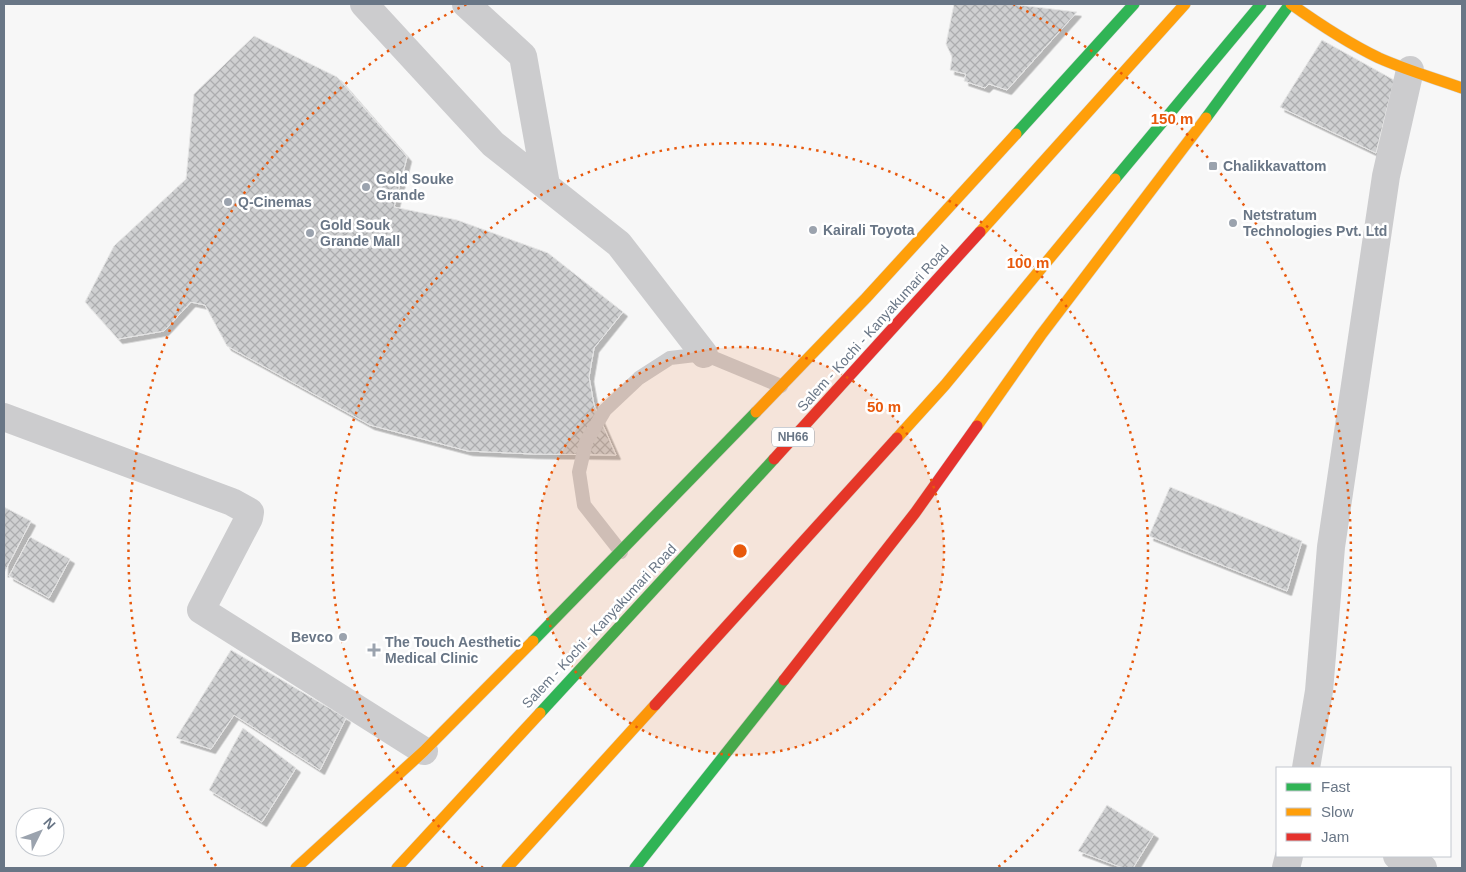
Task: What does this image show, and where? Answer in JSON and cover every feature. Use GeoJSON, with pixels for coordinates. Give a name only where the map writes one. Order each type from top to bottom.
{"type":"FeatureCollection","features":[{"type":"Feature","properties":{"kind":"main road"},"geometry":{"type":"LineString","coordinates":[[296,868],[424,751],[621,552],[866,298],[1134,4]]}},
{"type":"Feature","properties":{"kind":"main road","name":"Salem - Kochi - Kanyakumari Road"},"geometry":{"type":"LineString","coordinates":[[397,868],[852,373],[1185,4]]}},
{"type":"Feature","properties":{"kind":"main road"},"geometry":{"type":"LineString","coordinates":[[507,868],[944,385],[1261,4]]}},
{"type":"Feature","properties":{"kind":"main road"},"geometry":{"type":"LineString","coordinates":[[635,868],[915,513],[1040,335],[1229,88],[1290,4],[1311,19],[1369,53],[1462,88]]}},
{"type":"Feature","properties":{"kind":"street"},"geometry":{"type":"LineString","coordinates":[[364,4],[493,144],[619,244],[704,354]]}},
{"type":"Feature","properties":{"kind":"street"},"geometry":{"type":"LineString","coordinates":[[466,4],[522,56],[546,185]]}},
{"type":"Feature","properties":{"kind":"street"},"geometry":{"type":"LineString","coordinates":[[1306,767],[1319,691],[1331,547],[1386,176],[1410,70]]}},
{"type":"Feature","properties":{"kind":"street"},"geometry":{"type":"LineString","coordinates":[[4,416],[232,502],[248,510],[250,512],[249,518],[201,610],[424,751]]}},
{"type":"Feature","properties":{"kind":"street"},"geometry":{"type":"LineString","coordinates":[[1399,857],[1423,868]]}},
{"type":"Feature","properties":{"kind":"lane"},"geometry":{"type":"LineString","coordinates":[[621,552],[584,505],[579,472],[586,442],[605,410],[639,378],[670,358],[704,354],[781,386]]}},
{"type":"Feature","properties":{"kind":"building"},"geometry":{"type":"Polygon","coordinates":[[[954,4],[1010,4],[1077,12],[1007,90],[989,84],[985,88],[964,81],[966,74],[950,70],[952,57],[946,44],[954,4]]]}},
{"type":"Feature","properties":{"kind":"building","name":"Gold Souk Grande Mall"},"geometry":{"type":"Polygon","coordinates":[[[254,36],[337,77],[407,157],[394,207],[457,220],[548,253],[623,312],[594,348],[589,377],[594,405],[616,455],[468,451],[370,425],[227,346],[205,305],[191,302],[164,331],[118,339],[85,302],[114,246],[186,179],[194,94],[254,36]]]}},
{"type":"Feature","properties":{"kind":"building"},"geometry":{"type":"Polygon","coordinates":[[[1322,40],[1394,80],[1376,153],[1280,107],[1322,40]]]}},
{"type":"Feature","properties":{"kind":"building"},"geometry":{"type":"Polygon","coordinates":[[[1170,487],[1302,541],[1287,591],[1149,536],[1170,487]]]}},
{"type":"Feature","properties":{"kind":"building"},"geometry":{"type":"Polygon","coordinates":[[[4,507],[31,521],[4,573],[4,507]]]}},
{"type":"Feature","properties":{"kind":"building"},"geometry":{"type":"Polygon","coordinates":[[[30,537],[70,559],[49,598],[9,576],[30,537]]]}},
{"type":"Feature","properties":{"kind":"building"},"geometry":{"type":"Polygon","coordinates":[[[231,650],[346,718],[320,770],[234,715],[211,749],[176,738],[231,650]]]}},
{"type":"Feature","properties":{"kind":"building"},"geometry":{"type":"Polygon","coordinates":[[[243,728],[296,768],[262,822],[209,790],[243,728]]]}},
{"type":"Feature","properties":{"kind":"building"},"geometry":{"type":"Polygon","coordinates":[[[1107,805],[1154,834],[1133,868],[1123,868],[1078,851],[1107,805]]]}},
{"type":"Feature","properties":{"kind":"traffic: fast"},"geometry":{"type":"LineString","coordinates":[[1016,134],[1134,4]]}},
{"type":"Feature","properties":{"kind":"traffic: fast"},"geometry":{"type":"LineString","coordinates":[[1115,179],[1261,4]]}},
{"type":"Feature","properties":{"kind":"traffic: fast"},"geometry":{"type":"LineString","coordinates":[[1206,118],[1290,4]]}},
{"type":"Feature","properties":{"kind":"traffic: fast"},"geometry":{"type":"LineString","coordinates":[[533,641],[756,412]]}},
{"type":"Feature","properties":{"kind":"traffic: fast"},"geometry":{"type":"LineString","coordinates":[[540,713],[774,459]]}},
{"type":"Feature","properties":{"kind":"traffic: fast"},"geometry":{"type":"LineString","coordinates":[[635,868],[784,680]]}},
{"type":"Feature","properties":{"kind":"traffic: slow"},"geometry":{"type":"LineString","coordinates":[[980,232],[1185,4]]}},
{"type":"Feature","properties":{"kind":"traffic: slow"},"geometry":{"type":"LineString","coordinates":[[1291,4],[1334,33],[1379,58],[1462,88]]}},
{"type":"Feature","properties":{"kind":"traffic: slow"},"geometry":{"type":"LineString","coordinates":[[977,426],[1041,335],[1206,118]]}},
{"type":"Feature","properties":{"kind":"traffic: slow"},"geometry":{"type":"LineString","coordinates":[[756,412],[866,298],[1016,134]]}},
{"type":"Feature","properties":{"kind":"traffic: slow"},"geometry":{"type":"LineString","coordinates":[[897,438],[945,385],[1115,179]]}},
{"type":"Feature","properties":{"kind":"traffic: slow"},"geometry":{"type":"LineString","coordinates":[[296,868],[424,751],[533,641]]}},
{"type":"Feature","properties":{"kind":"traffic: slow"},"geometry":{"type":"LineString","coordinates":[[507,868],[655,705]]}},
{"type":"Feature","properties":{"kind":"traffic: slow"},"geometry":{"type":"LineString","coordinates":[[397,868],[540,713]]}},
{"type":"Feature","properties":{"kind":"traffic: jam"},"geometry":{"type":"LineString","coordinates":[[774,459],[980,232]]}},
{"type":"Feature","properties":{"kind":"traffic: jam"},"geometry":{"type":"LineString","coordinates":[[784,680],[915,513],[977,426]]}},
{"type":"Feature","properties":{"kind":"traffic: jam"},"geometry":{"type":"LineString","coordinates":[[655,705],[897,438]]}},
{"type":"Feature","properties":{"kind":"place","name":"Chalikkavattom"},"geometry":{"type":"Point","coordinates":[1213,166]}},
{"type":"Feature","properties":{"kind":"place","name":"Gold Souke Grande"},"geometry":{"type":"Point","coordinates":[366,187]}},
{"type":"Feature","properties":{"kind":"place","name":"Q-Cinemas"},"geometry":{"type":"Point","coordinates":[228,202]}},
{"type":"Feature","properties":{"kind":"place","name":"Netstratum Technologies Pvt. Ltd"},"geometry":{"type":"Point","coordinates":[1233,223]}},
{"type":"Feature","properties":{"kind":"place","name":"Kairali Toyota"},"geometry":{"type":"Point","coordinates":[813,230]}},
{"type":"Feature","properties":{"kind":"place","name":"Gold Souk Grande Mall"},"geometry":{"type":"Point","coordinates":[310,233]}},
{"type":"Feature","properties":{"kind":"place","name":"Bevco"},"geometry":{"type":"Point","coordinates":[343,637]}},
{"type":"Feature","properties":{"kind":"place","name":"The Touch Aesthetic Medical Clinic"},"geometry":{"type":"Point","coordinates":[374,650]}}]}
